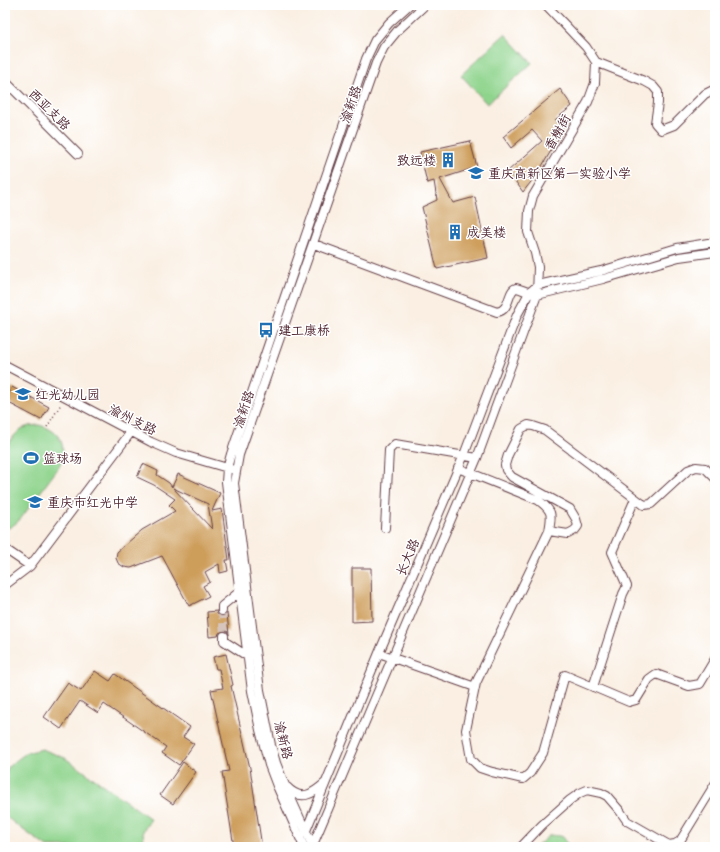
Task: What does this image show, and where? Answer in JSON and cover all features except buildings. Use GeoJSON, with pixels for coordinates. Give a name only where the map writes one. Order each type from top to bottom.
{"type":"FeatureCollection","features":[{"type":"Feature","properties":{"kind":"street","name":"渝新路"},"geometry":{"type":"LineString","coordinates":[[307,846],[305,832],[276,763],[260,690],[231,469],[231,454],[366,59],[375,40],[389,23],[409,5]]}},
{"type":"Feature","properties":{"kind":"street","name":"渝新路"},"geometry":{"type":"LineString","coordinates":[[307,846],[277,786],[269,765],[263,742],[252,691],[247,656],[226,482],[231,469],[239,456],[376,63],[384,47],[398,30],[425,5]]}},
{"type":"Feature","properties":{"kind":"street"},"geometry":{"type":"LineString","coordinates":[[546,5],[586,47],[596,62],[653,86],[658,92],[655,123],[661,130],[674,125],[706,94],[715,89]]}},
{"type":"Feature","properties":{"kind":"street","name":"香榭街"},"geometry":{"type":"LineString","coordinates":[[533,294],[538,285],[538,267],[528,232],[529,211],[533,196],[588,102],[595,83],[596,62]]}},
{"type":"Feature","properties":{"kind":"street","name":"西亚支路"},"geometry":{"type":"LineString","coordinates":[[5,81],[78,154]]}},
{"type":"Feature","properties":{"kind":"street"},"geometry":{"type":"LineString","coordinates":[[538,285],[601,271],[677,248],[715,243]]}},
{"type":"Feature","properties":{"kind":"street"},"geometry":{"type":"LineString","coordinates":[[314,244],[497,312],[504,309],[512,291],[515,288],[533,294],[604,279],[679,257],[715,252]]}},
{"type":"Feature","properties":{"kind":"street","name":"长大路"},"geometry":{"type":"LineString","coordinates":[[305,832],[464,455],[517,315],[533,294]]}},
{"type":"Feature","properties":{"kind":"street","name":"长大路"},"geometry":{"type":"LineString","coordinates":[[307,846],[392,658],[471,474],[533,294]]}},
{"type":"Feature","properties":{"kind":"street","name":"渝州支路"},"geometry":{"type":"LineString","coordinates":[[5,365],[151,442],[176,453],[231,469]]}},
{"type":"Feature","properties":{"kind":"street"},"geometry":{"type":"LineString","coordinates":[[549,531],[568,534],[575,530],[578,526],[570,509],[512,477],[506,470],[505,465],[508,455],[521,429],[528,425],[546,430],[644,505],[650,504],[688,470],[696,467],[705,468],[715,478]]}},
{"type":"Feature","properties":{"kind":"street"},"geometry":{"type":"LineString","coordinates":[[5,585],[30,566],[131,432]]}},
{"type":"Feature","properties":{"kind":"street"},"geometry":{"type":"LineString","coordinates":[[385,528],[388,450],[395,444],[477,458]]}},
{"type":"Feature","properties":{"kind":"street"},"geometry":{"type":"LineString","coordinates":[[458,468],[538,500],[547,506],[551,516],[549,531],[476,683],[466,730],[471,759],[480,768],[523,779],[530,773],[542,753],[565,675],[629,702],[636,700],[649,679],[656,674],[689,686],[700,684],[715,659]]}},
{"type":"Feature","properties":{"kind":"street"},"geometry":{"type":"LineString","coordinates":[[593,687],[623,594],[627,586],[612,552],[635,499]]}},
{"type":"Feature","properties":{"kind":"street"},"geometry":{"type":"LineString","coordinates":[[5,549],[30,566]]}},
{"type":"Feature","properties":{"kind":"street"},"geometry":{"type":"LineString","coordinates":[[222,611],[222,606],[239,592]]}},
{"type":"Feature","properties":{"kind":"street"},"geometry":{"type":"LineString","coordinates":[[224,636],[224,641],[247,656]]}},
{"type":"Feature","properties":{"kind":"street"},"geometry":{"type":"LineString","coordinates":[[379,654],[475,687]]}},
{"type":"Feature","properties":{"kind":"street"},"geometry":{"type":"LineString","coordinates":[[284,782],[294,794],[300,796],[308,795],[316,791],[327,781]]}},
{"type":"Feature","properties":{"kind":"street"},"geometry":{"type":"LineString","coordinates":[[521,847],[542,825],[570,800],[587,790],[607,796],[627,821],[669,845],[675,844],[680,841],[715,784]]}},
{"type":"Feature","properties":{"kind":"path"},"geometry":{"type":"LineString","coordinates":[[48,427],[65,397]]}},
{"type":"Feature","properties":{"kind":"green space"},"geometry":{"type":"Polygon","coordinates":[[[505,34],[532,63],[487,104],[461,75],[505,34]]]}},
{"type":"Feature","properties":{"kind":"green space"},"geometry":{"type":"Polygon","coordinates":[[[39,425],[53,431],[61,440],[63,452],[62,459],[59,467],[22,517],[10,527],[5,529],[5,448],[21,429],[39,425]]]}},
{"type":"Feature","properties":{"kind":"green space"},"geometry":{"type":"Polygon","coordinates":[[[42,749],[65,758],[151,819],[143,831],[143,847],[47,847],[5,816],[5,773],[9,766],[26,753],[42,749]]]}},
{"type":"Feature","properties":{"kind":"green space"},"geometry":{"type":"Polygon","coordinates":[[[550,835],[561,836],[570,847],[536,847],[550,835]]]}},
{"type":"Feature","properties":{"kind":"tunnel"},"geometry":{"type":"LineString","coordinates":[[222,611],[224,636]]}},
{"type":"Feature","properties":{"kind":"place","name":"致远楼"},"geometry":{"type":"Point","coordinates":[448,160]}},
{"type":"Feature","properties":{"kind":"place","name":"重庆高新区第一实验小学"},"geometry":{"type":"Point","coordinates":[476,173]}},
{"type":"Feature","properties":{"kind":"place","name":"成美楼"},"geometry":{"type":"Point","coordinates":[455,232]}},
{"type":"Feature","properties":{"kind":"place","name":"建工康桥"},"geometry":{"type":"Point","coordinates":[266,330]}},
{"type":"Feature","properties":{"kind":"place","name":"红光幼儿园"},"geometry":{"type":"Point","coordinates":[23,394]}},
{"type":"Feature","properties":{"kind":"place","name":"篮球场"},"geometry":{"type":"Point","coordinates":[31,458]}},
{"type":"Feature","properties":{"kind":"place","name":"重庆市红光中学"},"geometry":{"type":"Point","coordinates":[35,502]}}]}
